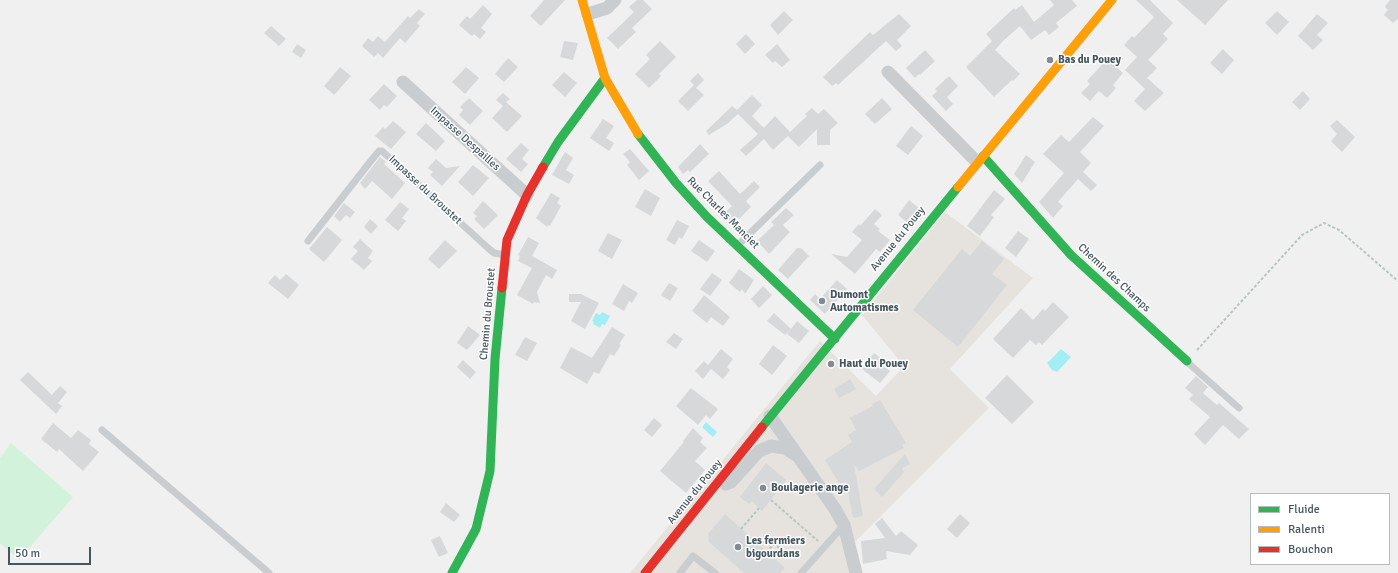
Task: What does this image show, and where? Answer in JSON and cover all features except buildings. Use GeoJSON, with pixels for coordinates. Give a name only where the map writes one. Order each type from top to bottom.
{"type":"FeatureCollection","features":[{"type":"Feature","properties":{"kind":"street","name":"Rue Charles Manciet"},"geometry":{"type":"LineString","coordinates":[[582,0],[588,14],[605,78],[637,134],[676,183],[707,217],[835,339]]}},
{"type":"Feature","properties":{"kind":"street"},"geometry":{"type":"LineString","coordinates":[[588,14],[607,8],[616,0]]}},
{"type":"Feature","properties":{"kind":"street","name":"Avenue du Pouey"},"geometry":{"type":"LineString","coordinates":[[646,572],[770,416],[835,339],[892,266],[1112,0]]}},
{"type":"Feature","properties":{"kind":"street"},"geometry":{"type":"LineString","coordinates":[[888,72],[980,159]]}},
{"type":"Feature","properties":{"kind":"street","name":"Chemin du Broustet"},"geometry":{"type":"LineString","coordinates":[[452,573],[476,529],[490,471],[495,359],[507,240],[528,195],[558,142],[605,78]]}},
{"type":"Feature","properties":{"kind":"street","name":"Impasse Despailles"},"geometry":{"type":"LineString","coordinates":[[403,82],[528,195]]}},
{"type":"Feature","properties":{"kind":"street","name":"Chemin des Champs"},"geometry":{"type":"LineString","coordinates":[[980,159],[1071,254],[1187,361]]}},
{"type":"Feature","properties":{"kind":"street"},"geometry":{"type":"LineString","coordinates":[[770,416],[835,509],[844,525],[856,573]]}},
{"type":"Feature","properties":{"kind":"street"},"geometry":{"type":"LineString","coordinates":[[714,486],[732,482],[758,451],[770,446],[785,448],[798,456]]}},
{"type":"Feature","properties":{"kind":"lane","name":"Impasse du Broustet"},"geometry":{"type":"LineString","coordinates":[[308,241],[374,156],[379,151],[382,151],[488,248],[494,253],[505,255]]}},
{"type":"Feature","properties":{"kind":"lane"},"geometry":{"type":"LineString","coordinates":[[738,245],[820,165]]}},
{"type":"Feature","properties":{"kind":"lane","name":"Chemin des Champs"},"geometry":{"type":"LineString","coordinates":[[1187,361],[1240,408]]}},
{"type":"Feature","properties":{"kind":"lane"},"geometry":{"type":"LineString","coordinates":[[102,430],[269,573]]}},
{"type":"Feature","properties":{"kind":"lane"},"geometry":{"type":"LineString","coordinates":[[801,573],[844,525]]}},
{"type":"Feature","properties":{"kind":"lane"},"geometry":{"type":"LineString","coordinates":[[680,573],[693,556],[712,572]]}},
{"type":"Feature","properties":{"kind":"path"},"geometry":{"type":"LineString","coordinates":[[1187,361],[1302,235],[1324,223],[1339,230],[1398,281]]}},
{"type":"Feature","properties":{"kind":"path"},"geometry":{"type":"LineString","coordinates":[[770,500],[824,546]]}},
{"type":"Feature","properties":{"kind":"path"},"geometry":{"type":"LineString","coordinates":[[741,529],[759,508]]}},
{"type":"Feature","properties":{"kind":"path"},"geometry":{"type":"LineString","coordinates":[[766,552],[774,544],[778,547],[785,539]]}},
{"type":"Feature","properties":{"kind":"shaded area"},"geometry":{"type":"Polygon","coordinates":[[[945,212],[1033,278],[950,369],[989,408],[855,542],[860,573],[630,573],[820,341],[876,396],[904,366],[862,315],[945,212]]]}},
{"type":"Feature","properties":{"kind":"green space"},"geometry":{"type":"Polygon","coordinates":[[[11,443],[73,497],[19,560],[0,543],[0,458],[11,443]]]}},
{"type":"Feature","properties":{"kind":"water"},"geometry":{"type":"Polygon","coordinates":[[[602,312],[610,316],[605,325],[602,324],[600,328],[593,324],[594,322],[592,321],[596,313],[600,315],[602,312]]]}},
{"type":"Feature","properties":{"kind":"water"},"geometry":{"type":"Polygon","coordinates":[[[1061,349],[1071,357],[1057,372],[1052,370],[1047,363],[1061,349]]]}},
{"type":"Feature","properties":{"kind":"water"},"geometry":{"type":"Polygon","coordinates":[[[706,422],[717,432],[713,437],[702,427],[706,422]]]}},
{"type":"Feature","properties":{"kind":"traffic: fast"},"geometry":{"type":"LineString","coordinates":[[543,167],[558,142],[605,78]]}},
{"type":"Feature","properties":{"kind":"traffic: fast"},"geometry":{"type":"LineString","coordinates":[[638,134],[676,183],[707,217],[835,339]]}},
{"type":"Feature","properties":{"kind":"traffic: fast"},"geometry":{"type":"LineString","coordinates":[[983,156],[1071,255],[1187,361]]}},
{"type":"Feature","properties":{"kind":"traffic: fast"},"geometry":{"type":"LineString","coordinates":[[762,427],[958,187]]}},
{"type":"Feature","properties":{"kind":"traffic: fast"},"geometry":{"type":"LineString","coordinates":[[452,573],[476,529],[490,471],[495,359],[502,288]]}},
{"type":"Feature","properties":{"kind":"traffic: slow"},"geometry":{"type":"LineString","coordinates":[[582,0],[605,78],[638,134]]}},
{"type":"Feature","properties":{"kind":"traffic: slow"},"geometry":{"type":"LineString","coordinates":[[958,187],[1112,0]]}},
{"type":"Feature","properties":{"kind":"traffic: jam"},"geometry":{"type":"LineString","coordinates":[[502,288],[507,240],[527,195],[543,167]]}},
{"type":"Feature","properties":{"kind":"traffic: jam"},"geometry":{"type":"LineString","coordinates":[[645,573],[762,427]]}},
{"type":"Feature","properties":{"kind":"place","name":"Bas du Pouey"},"geometry":{"type":"Point","coordinates":[1050,60]}},
{"type":"Feature","properties":{"kind":"place","name":"Dumont Automatismes"},"geometry":{"type":"Point","coordinates":[822,301]}},
{"type":"Feature","properties":{"kind":"place","name":"Haut du Pouey"},"geometry":{"type":"Point","coordinates":[831,364]}},
{"type":"Feature","properties":{"kind":"place","name":"Boulagerie ange"},"geometry":{"type":"Point","coordinates":[763,488]}},
{"type":"Feature","properties":{"kind":"place","name":"Les fermiers bigourdans"},"geometry":{"type":"Point","coordinates":[738,547]}}]}
